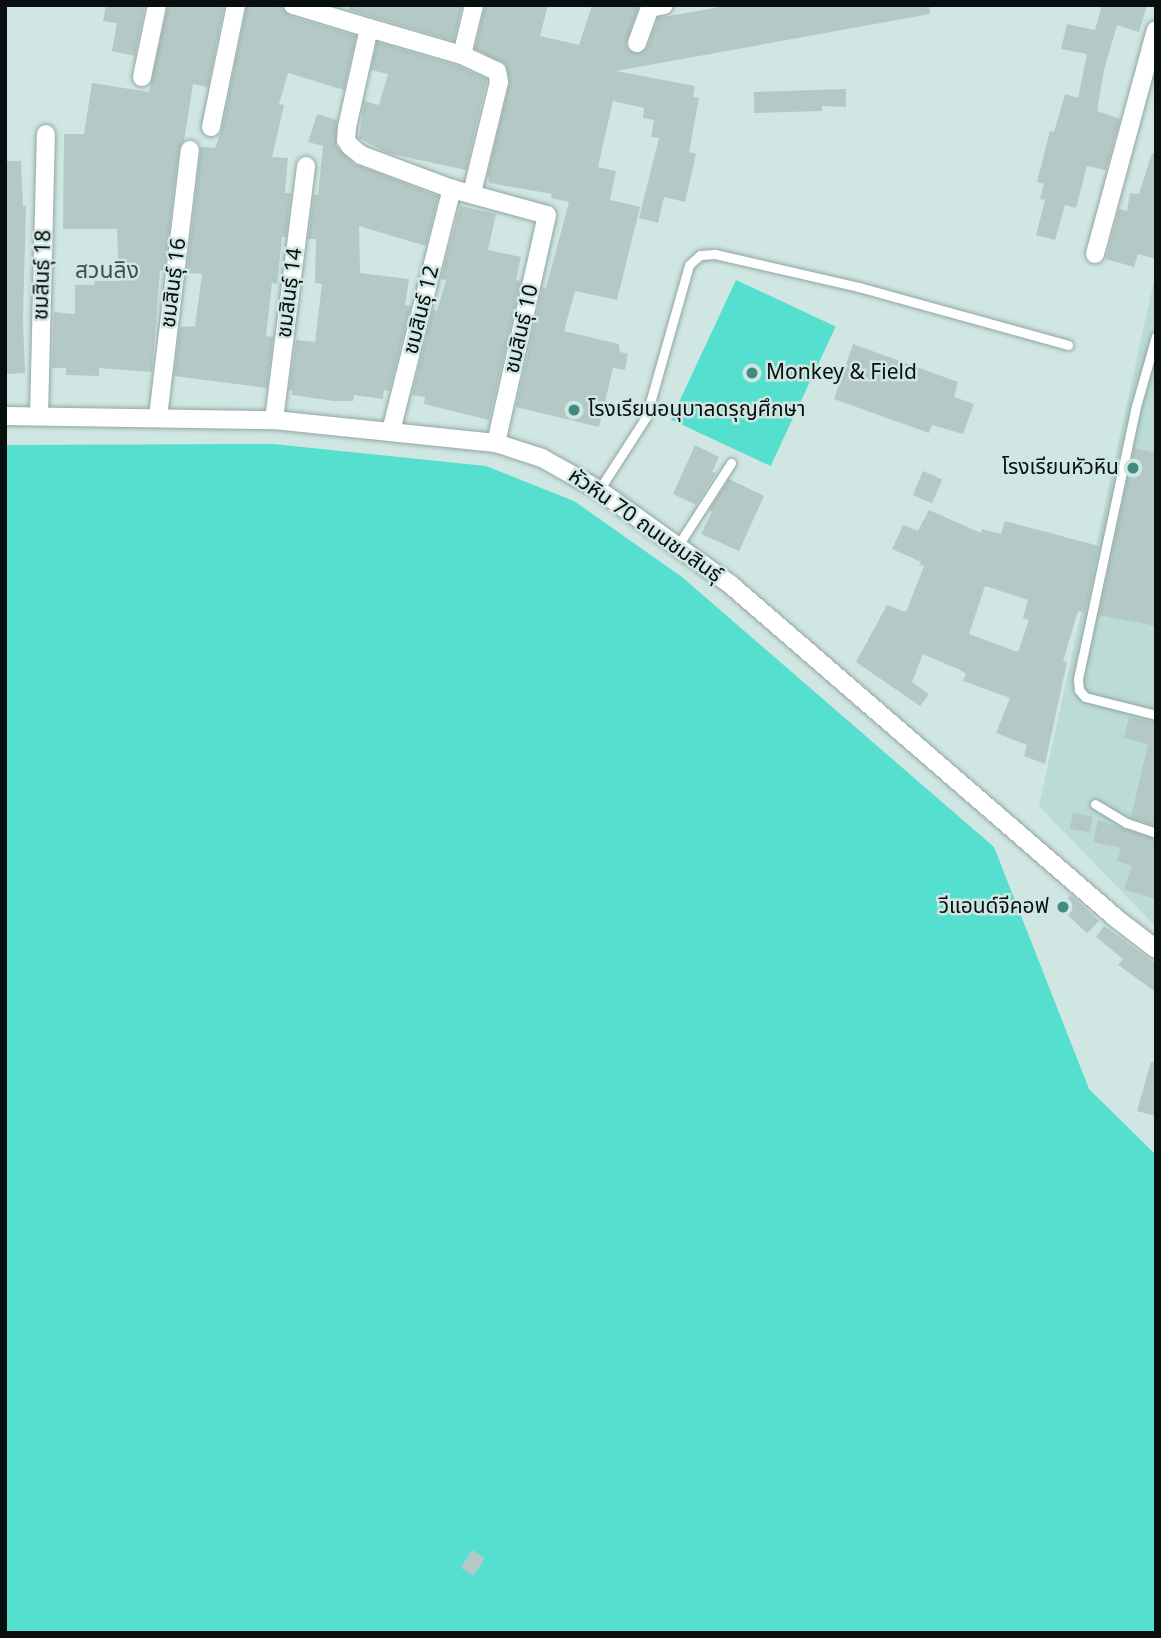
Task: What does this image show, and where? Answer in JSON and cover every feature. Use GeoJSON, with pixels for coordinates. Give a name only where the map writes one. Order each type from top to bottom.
{"type":"FeatureCollection","features":[{"type":"Feature","properties":{"kind":"street"},"geometry":{"type":"LineString","coordinates":[[142,76],[156,5]]}},
{"type":"Feature","properties":{"kind":"street"},"geometry":{"type":"LineString","coordinates":[[211,127],[236,5]]}},
{"type":"Feature","properties":{"kind":"street"},"geometry":{"type":"LineString","coordinates":[[293,5],[462,55],[497,71],[499,82],[472,194],[361,155],[346,140],[369,28]]}},
{"type":"Feature","properties":{"kind":"street"},"geometry":{"type":"LineString","coordinates":[[462,55],[474,5]]}},
{"type":"Feature","properties":{"kind":"street"},"geometry":{"type":"LineString","coordinates":[[637,43],[650,8],[664,5]]}},
{"type":"Feature","properties":{"kind":"street"},"geometry":{"type":"LineString","coordinates":[[1095,254],[1156,30]]}},
{"type":"Feature","properties":{"kind":"street","name":"ชมสินธุ์ 18"},"geometry":{"type":"LineString","coordinates":[[39,416],[46,134]]}},
{"type":"Feature","properties":{"kind":"street","name":"ชมสินธุ์ 16"},"geometry":{"type":"LineString","coordinates":[[158,417],[190,150]]}},
{"type":"Feature","properties":{"kind":"street","name":"ชมสินธุ์ 14"},"geometry":{"type":"LineString","coordinates":[[274,420],[306,166]]}},
{"type":"Feature","properties":{"kind":"street","name":"ชมสินธุ์ 12"},"geometry":{"type":"LineString","coordinates":[[391,430],[452,189]]}},
{"type":"Feature","properties":{"kind":"street","name":"ชมสินธุ์ 10"},"geometry":{"type":"LineString","coordinates":[[472,194],[547,215],[496,443]]}},
{"type":"Feature","properties":{"kind":"street","name":"หัวหิน 70 ถนนชมสินธุ์"},"geometry":{"type":"LineString","coordinates":[[5,416],[274,420],[391,430],[496,443],[542,458],[599,490],[731,585],[1116,919],[1156,949]]}},
{"type":"Feature","properties":{"kind":"lane"},"geometry":{"type":"LineString","coordinates":[[599,490],[646,417],[689,265],[700,255],[715,254],[859,288],[1068,345]]}},
{"type":"Feature","properties":{"kind":"lane"},"geometry":{"type":"LineString","coordinates":[[1156,336],[1133,419],[1077,679],[1079,690],[1085,697],[1156,715]]}},
{"type":"Feature","properties":{"kind":"lane"},"geometry":{"type":"LineString","coordinates":[[677,547],[732,463]]}},
{"type":"Feature","properties":{"kind":"lane"},"geometry":{"type":"LineString","coordinates":[[1095,804],[1127,823],[1156,833]]}},
{"type":"Feature","properties":{"kind":"shaded area","name":"โรงเรียนหัวหิน"},"geometry":{"type":"Polygon","coordinates":[[[1156,271],[1156,927],[1039,806],[1156,271]]]}},
{"type":"Feature","properties":{"kind":"green space","name":"Monkey & Field"},"geometry":{"type":"Polygon","coordinates":[[[736,280],[836,326],[771,466],[671,420],[736,280]]]}},
{"type":"Feature","properties":{"kind":"green space"},"geometry":{"type":"Polygon","coordinates":[[[273,444],[486,466],[574,501],[682,577],[994,847],[1089,1089],[1156,1155],[1156,1633],[5,1633],[5,445],[273,444]]]}},
{"type":"Feature","properties":{"kind":"building"},"geometry":{"type":"Polygon","coordinates":[[[106,5],[145,5],[135,56],[112,51],[117,23],[103,21],[106,5]]]}},
{"type":"Feature","properties":{"kind":"building"},"geometry":{"type":"Polygon","coordinates":[[[168,5],[224,5],[208,87],[193,84],[184,141],[179,149],[164,271],[160,270],[152,372],[99,368],[99,376],[66,375],[66,368],[52,368],[54,312],[75,314],[75,285],[94,285],[95,281],[119,281],[117,229],[63,229],[64,134],[84,134],[92,83],[149,92],[168,5]]]}},
{"type":"Feature","properties":{"kind":"building"},"geometry":{"type":"Polygon","coordinates":[[[247,5],[282,7],[290,16],[356,36],[344,90],[288,73],[279,104],[284,105],[272,157],[288,158],[285,193],[291,193],[286,237],[282,237],[277,284],[272,283],[266,336],[273,337],[267,388],[174,376],[180,327],[195,326],[202,274],[187,273],[201,147],[215,148],[222,129],[247,5]]]}},
{"type":"Feature","properties":{"kind":"building"},"geometry":{"type":"Polygon","coordinates":[[[350,5],[462,5],[454,41],[349,10],[350,5]]]}},
{"type":"Feature","properties":{"kind":"building"},"geometry":{"type":"Polygon","coordinates":[[[485,5],[548,5],[540,36],[579,45],[592,5],[639,5],[626,44],[629,51],[638,54],[647,48],[658,18],[731,5],[929,5],[930,14],[616,71],[695,86],[693,97],[699,98],[689,152],[696,154],[685,202],[664,197],[658,223],[639,218],[659,138],[651,137],[654,120],[643,118],[644,108],[613,101],[598,167],[616,171],[610,200],[640,207],[617,300],[575,291],[564,331],[619,344],[620,352],[628,354],[625,370],[613,368],[599,427],[516,407],[543,287],[546,288],[569,202],[551,198],[552,194],[489,183],[488,174],[510,81],[506,64],[475,49],[485,5]]]}},
{"type":"Feature","properties":{"kind":"building"},"geometry":{"type":"Polygon","coordinates":[[[1102,5],[1147,5],[1139,32],[1117,25],[1104,70],[1097,111],[1120,119],[1106,170],[1087,166],[1076,208],[1065,205],[1055,240],[1036,235],[1045,200],[1040,199],[1044,184],[1037,182],[1050,131],[1054,132],[1065,94],[1078,98],[1087,54],[1061,49],[1067,24],[1095,30],[1102,5]]]}},
{"type":"Feature","properties":{"kind":"building"},"geometry":{"type":"Polygon","coordinates":[[[377,42],[458,66],[487,79],[466,170],[387,153],[359,138],[364,101],[379,105],[388,74],[371,70],[377,42]]]}},
{"type":"Feature","properties":{"kind":"building"},"geometry":{"type":"Polygon","coordinates":[[[846,89],[846,107],[822,106],[822,111],[754,113],[754,92],[846,89]]]}},
{"type":"Feature","properties":{"kind":"building"},"geometry":{"type":"Polygon","coordinates":[[[317,114],[337,120],[336,146],[354,164],[438,196],[426,246],[359,226],[360,273],[409,279],[405,305],[411,306],[389,391],[384,390],[383,399],[354,395],[353,401],[334,401],[292,395],[292,390],[289,390],[296,340],[315,342],[322,284],[315,283],[316,239],[308,239],[314,195],[318,195],[323,146],[308,142],[317,114]]]}},
{"type":"Feature","properties":{"kind":"building"},"geometry":{"type":"Polygon","coordinates":[[[1152,153],[1156,154],[1156,259],[1138,254],[1134,267],[1106,259],[1119,209],[1127,211],[1130,193],[1139,194],[1152,153]]]}},
{"type":"Feature","properties":{"kind":"building"},"geometry":{"type":"Polygon","coordinates":[[[5,161],[21,161],[23,206],[26,206],[23,319],[25,373],[5,374],[5,161]]]}},
{"type":"Feature","properties":{"kind":"building"},"geometry":{"type":"Polygon","coordinates":[[[460,206],[496,214],[488,250],[521,257],[516,280],[521,281],[489,420],[424,404],[425,397],[412,395],[433,310],[437,311],[446,280],[441,279],[460,206]]]}},
{"type":"Feature","properties":{"kind":"building"},"geometry":{"type":"Polygon","coordinates":[[[853,344],[958,382],[954,397],[974,404],[963,434],[932,425],[929,433],[834,399],[853,344]]]}},
{"type":"Feature","properties":{"kind":"building"},"geometry":{"type":"Polygon","coordinates":[[[695,445],[719,457],[712,472],[716,473],[696,505],[673,494],[695,445]]]}},
{"type":"Feature","properties":{"kind":"building"},"geometry":{"type":"Polygon","coordinates":[[[1134,448],[1156,453],[1156,626],[1099,615],[1134,448]]]}},
{"type":"Feature","properties":{"kind":"building"},"geometry":{"type":"Polygon","coordinates":[[[923,471],[942,479],[932,503],[913,495],[923,471]]]}},
{"type":"Feature","properties":{"kind":"building"},"geometry":{"type":"Polygon","coordinates":[[[729,479],[764,496],[739,551],[701,534],[712,512],[709,510],[729,479]]]}},
{"type":"Feature","properties":{"kind":"building"},"geometry":{"type":"Polygon","coordinates":[[[929,510],[981,533],[982,529],[1001,534],[1005,521],[1099,546],[1085,613],[1078,611],[1063,661],[1067,662],[1045,764],[1024,756],[1027,745],[996,733],[1010,698],[963,681],[966,674],[960,670],[923,654],[912,682],[929,694],[920,706],[856,662],[887,605],[906,612],[924,566],[919,565],[921,562],[892,549],[903,525],[918,531],[929,510]],[[985,586],[969,634],[1018,652],[1029,620],[1023,618],[1028,600],[985,586]]]}},
{"type":"Feature","properties":{"kind":"building"},"geometry":{"type":"Polygon","coordinates":[[[1129,717],[1156,723],[1156,826],[1131,817],[1148,744],[1124,738],[1129,717]]]}},
{"type":"Feature","properties":{"kind":"building"},"geometry":{"type":"Polygon","coordinates":[[[1073,813],[1093,817],[1090,833],[1070,829],[1073,813]]]}},
{"type":"Feature","properties":{"kind":"building"},"geometry":{"type":"Polygon","coordinates":[[[1098,820],[1156,840],[1156,899],[1124,889],[1132,866],[1117,861],[1121,848],[1093,842],[1098,820]]]}},
{"type":"Feature","properties":{"kind":"building"},"geometry":{"type":"Polygon","coordinates":[[[1071,895],[1099,921],[1087,933],[1059,907],[1071,895]]]}},
{"type":"Feature","properties":{"kind":"building"},"geometry":{"type":"Polygon","coordinates":[[[1104,926],[1156,964],[1156,992],[1118,965],[1123,959],[1096,937],[1104,926]]]}},
{"type":"Feature","properties":{"kind":"building"},"geometry":{"type":"Polygon","coordinates":[[[1151,1062],[1156,1062],[1156,1116],[1137,1111],[1151,1062]]]}},
{"type":"Feature","properties":{"kind":"building"},"geometry":{"type":"Polygon","coordinates":[[[472,1550],[485,1558],[474,1576],[461,1568],[472,1550]]]}},
{"type":"Feature","properties":{"kind":"place","name":"Monkey & Field"},"geometry":{"type":"Point","coordinates":[752,373]}},
{"type":"Feature","properties":{"kind":"place","name":"โรงเรียนอนุบาลดรุญศึกษา"},"geometry":{"type":"Point","coordinates":[574,410]}},
{"type":"Feature","properties":{"kind":"place","name":"โรงเรียนหัวหิน"},"geometry":{"type":"Point","coordinates":[1133,468]}},
{"type":"Feature","properties":{"kind":"place","name":"วีแอนด์จีคอฟ"},"geometry":{"type":"Point","coordinates":[1063,907]}},
{"type":"Feature","properties":{"kind":"district","name":"สวนลิง"},"geometry":{"type":"Point","coordinates":[107,271]}}]}
